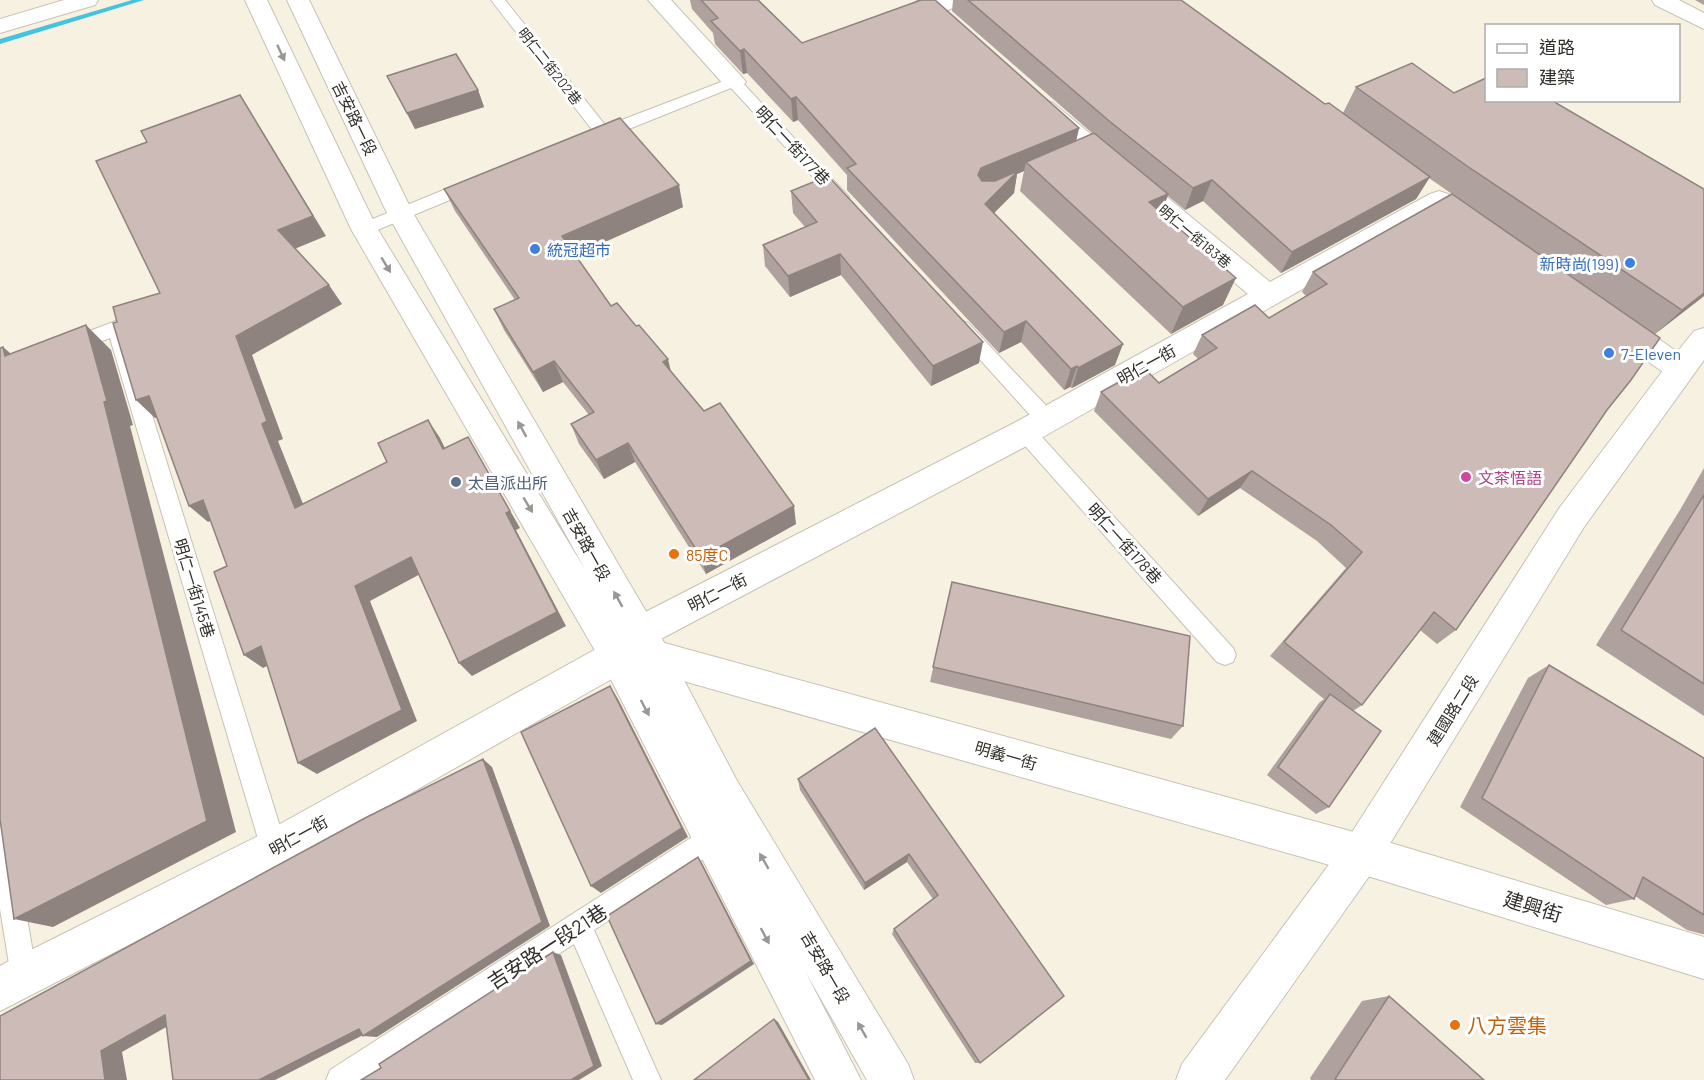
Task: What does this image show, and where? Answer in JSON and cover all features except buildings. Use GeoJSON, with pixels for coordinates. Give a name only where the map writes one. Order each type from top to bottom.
{"type":"FeatureCollection","features":[{"type":"Feature","properties":{"kind":"street"},"geometry":{"type":"LineString","coordinates":[[0,26],[87,0]]}},
{"type":"Feature","properties":{"kind":"street","name":"吉安路一段"},"geometry":{"type":"LineString","coordinates":[[256,0],[364,229],[636,648],[892,1080]]}},
{"type":"Feature","properties":{"kind":"street","name":"吉安路一段"},"geometry":{"type":"LineString","coordinates":[[298,0],[400,213],[636,648],[713,838],[840,1080]]}},
{"type":"Feature","properties":{"kind":"street"},"geometry":{"type":"LineString","coordinates":[[659,0],[734,82]]}},
{"type":"Feature","properties":{"kind":"street"},"geometry":{"type":"LineString","coordinates":[[1663,0],[1704,22]]}},
{"type":"Feature","properties":{"kind":"street"},"geometry":{"type":"LineString","coordinates":[[875,29],[945,10]]}},
{"type":"Feature","properties":{"kind":"street","name":"明仁一街183巷"},"geometry":{"type":"LineString","coordinates":[[1024,90],[1086,152],[1268,296]]}},
{"type":"Feature","properties":{"kind":"street","name":"明仁一街"},"geometry":{"type":"LineString","coordinates":[[12,983],[274,849],[1440,200]]}},
{"type":"Feature","properties":{"kind":"street"},"geometry":{"type":"LineString","coordinates":[[1593,308],[1680,369]]}},
{"type":"Feature","properties":{"kind":"street","name":"建國路二段"},"geometry":{"type":"LineString","coordinates":[[1198,1080],[1361,854],[1572,517],[1704,339]]}},
{"type":"Feature","properties":{"kind":"street","name":"明義一街"},"geometry":{"type":"LineString","coordinates":[[636,648],[1361,854]]}},
{"type":"Feature","properties":{"kind":"street","name":"建興街"},"geometry":{"type":"LineString","coordinates":[[1361,854],[1704,958]]}},
{"type":"Feature","properties":{"kind":"lane","name":"明仁二街202巷"},"geometry":{"type":"LineString","coordinates":[[498,0],[603,133]]}},
{"type":"Feature","properties":{"kind":"lane"},"geometry":{"type":"LineString","coordinates":[[582,141],[734,82]]}},
{"type":"Feature","properties":{"kind":"lane","name":"明仁一街177巷"},"geometry":{"type":"LineString","coordinates":[[734,82],[854,212]]}},
{"type":"Feature","properties":{"kind":"lane"},"geometry":{"type":"LineString","coordinates":[[364,229],[486,179]]}},
{"type":"Feature","properties":{"kind":"lane"},"geometry":{"type":"LineString","coordinates":[[951,316],[1036,426]]}},
{"type":"Feature","properties":{"kind":"lane","name":"明仁一街145巷"},"geometry":{"type":"LineString","coordinates":[[53,354],[116,328],[274,849]]}},
{"type":"Feature","properties":{"kind":"lane","name":"明仁一街178巷"},"geometry":{"type":"LineString","coordinates":[[1036,426],[1226,655]]}},
{"type":"Feature","properties":{"kind":"lane"},"geometry":{"type":"LineString","coordinates":[[713,838],[723,792]]}},
{"type":"Feature","properties":{"kind":"lane"},"geometry":{"type":"LineString","coordinates":[[0,831],[12,983]]}},
{"type":"Feature","properties":{"kind":"lane","name":"吉安路一段21巷"},"geometry":{"type":"LineString","coordinates":[[340,1080],[713,838]]}},
{"type":"Feature","properties":{"kind":"lane"},"geometry":{"type":"LineString","coordinates":[[579,926],[647,1080]]}},
{"type":"Feature","properties":{"kind":"waterway"},"geometry":{"type":"LineString","coordinates":[[0,42],[140,0]]}},
{"type":"Feature","properties":{"kind":"place","name":"統冠超市"},"geometry":{"type":"Point","coordinates":[535,249]}},
{"type":"Feature","properties":{"kind":"place","name":"新時尚(199)"},"geometry":{"type":"Point","coordinates":[1630,263]}},
{"type":"Feature","properties":{"kind":"place","name":"7-Eleven"},"geometry":{"type":"Point","coordinates":[1609,353]}},
{"type":"Feature","properties":{"kind":"place","name":"文茶悟語"},"geometry":{"type":"Point","coordinates":[1466,477]}},
{"type":"Feature","properties":{"kind":"place","name":"太昌派出所"},"geometry":{"type":"Point","coordinates":[456,482]}},
{"type":"Feature","properties":{"kind":"place","name":"85度C"},"geometry":{"type":"Point","coordinates":[674,554]}},
{"type":"Feature","properties":{"kind":"place","name":"八方雲集"},"geometry":{"type":"Point","coordinates":[1455,1025]}}]}
